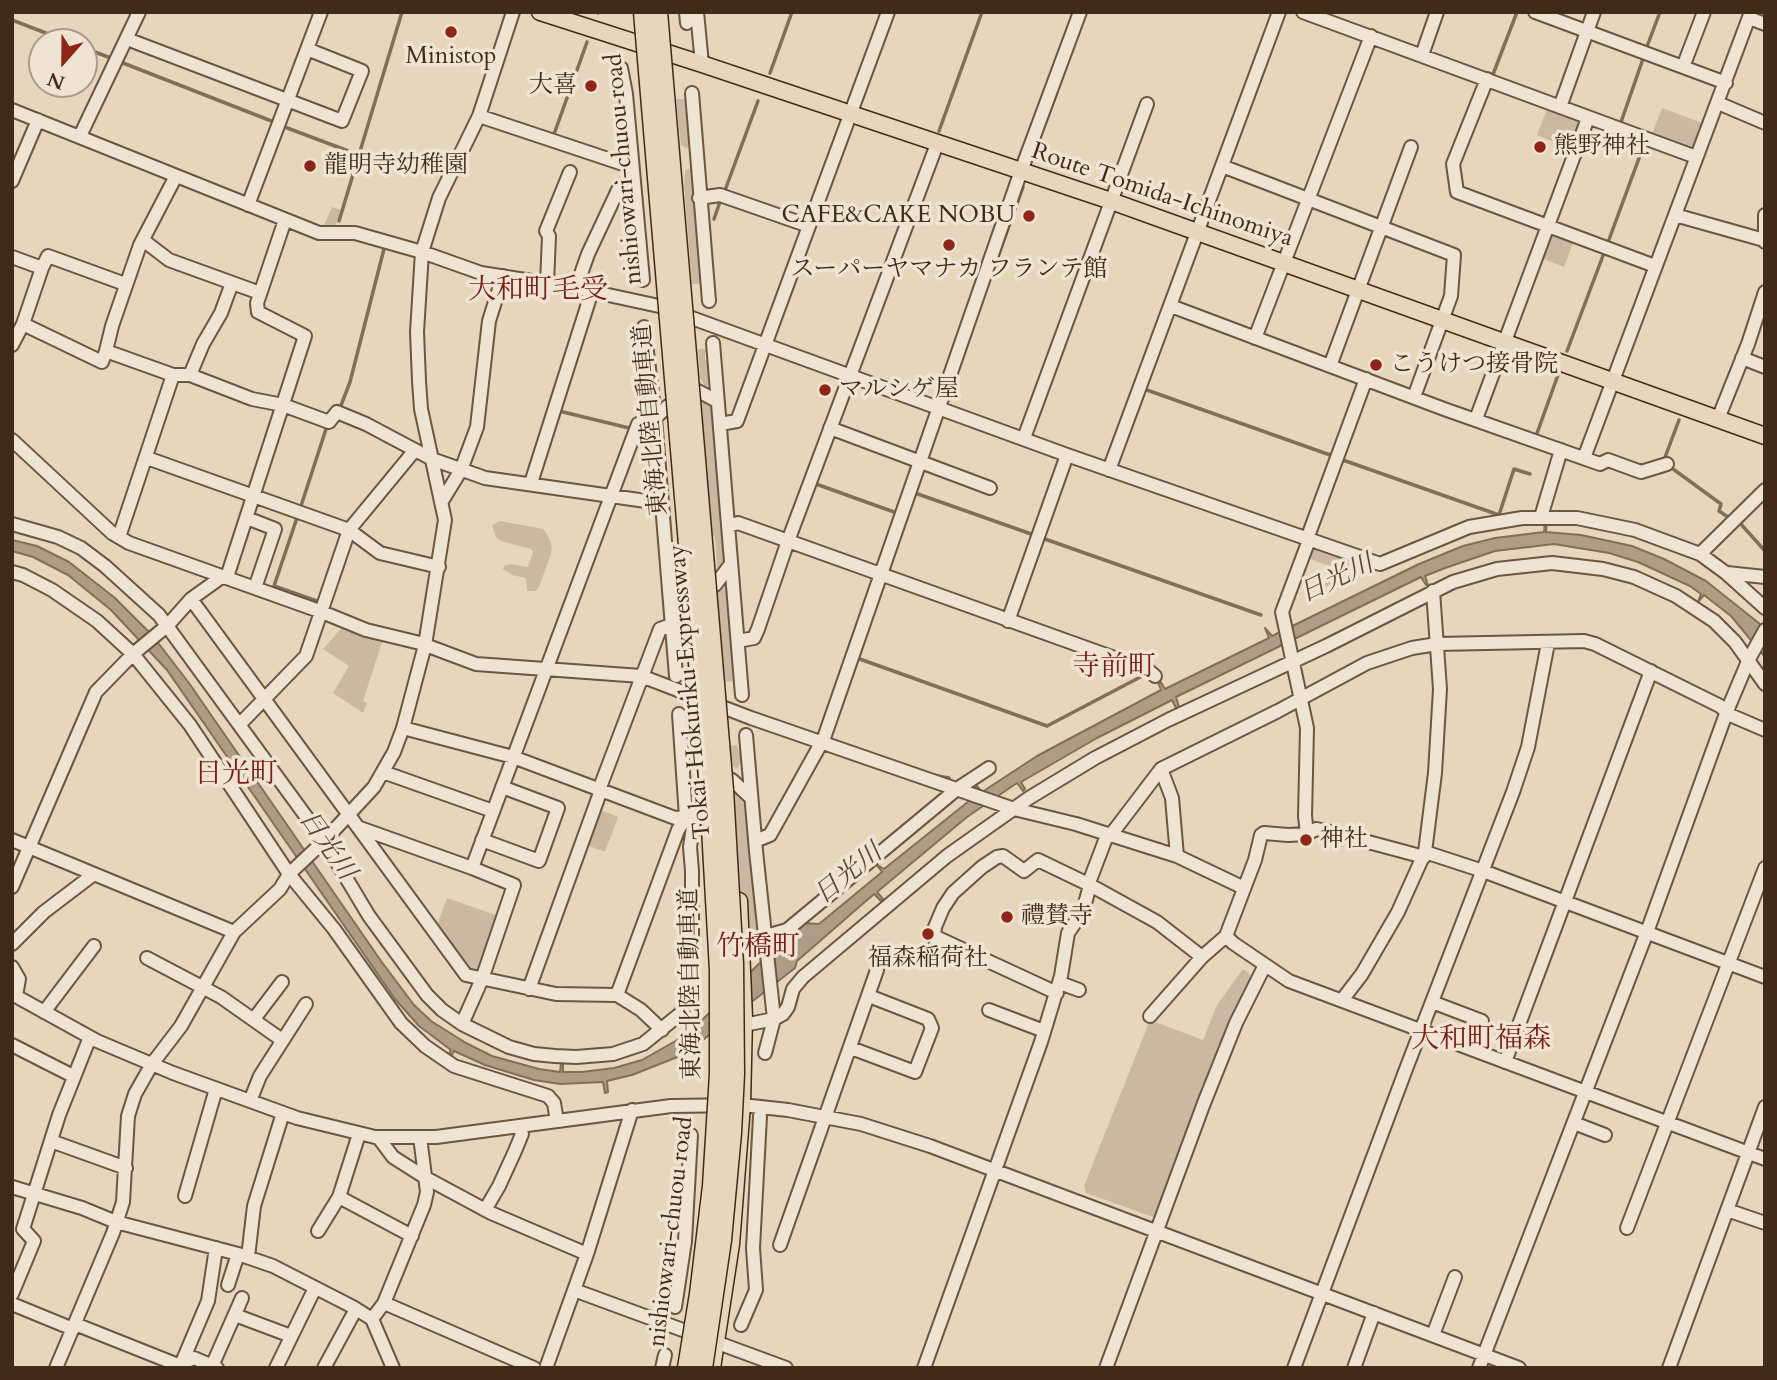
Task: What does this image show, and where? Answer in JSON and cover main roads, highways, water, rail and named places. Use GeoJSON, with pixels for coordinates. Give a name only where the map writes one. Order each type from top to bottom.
{"type":"FeatureCollection","features":[{"type":"Feature","properties":{"kind":"highway","name":"東海北陸自動車道"},"geometry":{"type":"LineString","coordinates":[[643,12],[707,766],[719,970],[719,1074],[712,1186],[687,1368]]}},
{"type":"Feature","properties":{"kind":"highway","name":"Tokai-Hokuriku Expressway"},"geometry":{"type":"LineString","coordinates":[[658,12],[724,790],[734,964],[735,1073],[731,1146],[722,1240],[702,1368]]}},
{"type":"Feature","properties":{"kind":"main road","name":"Route Tomida-Ichinomiya"},"geometry":{"type":"LineString","coordinates":[[540,12],[1111,201],[1765,436]]}},
{"type":"Feature","properties":{"kind":"main road","name":"nishiowari-chuou road"},"geometry":{"type":"LineString","coordinates":[[635,12],[636,166],[659,306],[668,406],[679,625],[694,696],[702,799],[712,991],[709,1105],[692,1242],[685,1331],[678,1368]]}},
{"type":"Feature","properties":{"kind":"main road"},"geometry":{"type":"LineString","coordinates":[[666,12],[732,779],[743,966],[744,1022],[738,1182],[712,1368]]}},
{"type":"Feature","properties":{"kind":"waterway"},"geometry":{"type":"LineString","coordinates":[[339,221],[402,12]]}},
{"type":"Feature","properties":{"kind":"waterway"},"geometry":{"type":"LineString","coordinates":[[770,73],[792,12]]}},
{"type":"Feature","properties":{"kind":"waterway"},"geometry":{"type":"LineString","coordinates":[[939,131],[982,12]]}},
{"type":"Feature","properties":{"kind":"waterway"},"geometry":{"type":"LineString","coordinates":[[1492,77],[1517,12]]}},
{"type":"Feature","properties":{"kind":"waterway"},"geometry":{"type":"LineString","coordinates":[[1646,49],[1660,12]]}},
{"type":"Feature","properties":{"kind":"waterway"},"geometry":{"type":"LineString","coordinates":[[12,20],[33,28]]}},
{"type":"Feature","properties":{"kind":"waterway"},"geometry":{"type":"LineString","coordinates":[[553,137],[587,42]]}},
{"type":"Feature","properties":{"kind":"waterway"},"geometry":{"type":"LineString","coordinates":[[98,53],[111,58]]}},
{"type":"Feature","properties":{"kind":"waterway"},"geometry":{"type":"LineString","coordinates":[[1620,125],[1644,56]]}},
{"type":"Feature","properties":{"kind":"waterway"},"geometry":{"type":"LineString","coordinates":[[123,63],[274,122]]}},
{"type":"Feature","properties":{"kind":"waterway"},"geometry":{"type":"LineString","coordinates":[[1032,159],[1057,92]]}},
{"type":"Feature","properties":{"kind":"waterway"},"geometry":{"type":"LineString","coordinates":[[724,193],[758,101]]}},
{"type":"Feature","properties":{"kind":"waterway"},"geometry":{"type":"LineString","coordinates":[[282,126],[359,155]]}},
{"type":"Feature","properties":{"kind":"waterway"},"geometry":{"type":"LineString","coordinates":[[1607,245],[1645,142]]}},
{"type":"Feature","properties":{"kind":"waterway"},"geometry":{"type":"LineString","coordinates":[[992,273],[1023,187]]}},
{"type":"Feature","properties":{"kind":"waterway"},"geometry":{"type":"LineString","coordinates":[[714,219],[721,199]]}},
{"type":"Feature","properties":{"kind":"waterway"},"geometry":{"type":"LineString","coordinates":[[340,408],[350,382],[385,245]]}},
{"type":"Feature","properties":{"kind":"waterway"},"geometry":{"type":"LineString","coordinates":[[1567,351],[1604,253]]}},
{"type":"Feature","properties":{"kind":"waterway"},"geometry":{"type":"LineString","coordinates":[[1536,436],[1558,375]]}},
{"type":"Feature","properties":{"kind":"waterway"},"geometry":{"type":"LineString","coordinates":[[1144,389],[1333,456]]}},
{"type":"Feature","properties":{"kind":"waterway"},"geometry":{"type":"LineString","coordinates":[[559,411],[629,428]]}},
{"type":"Feature","properties":{"kind":"waterway"},"geometry":{"type":"LineString","coordinates":[[1664,460],[1679,420]]}},
{"type":"Feature","properties":{"kind":"waterway"},"geometry":{"type":"LineString","coordinates":[[300,509],[327,426]]}},
{"type":"Feature","properties":{"kind":"waterway"},"geometry":{"type":"LineString","coordinates":[[1340,459],[1499,515],[1514,469],[1530,474]]}},
{"type":"Feature","properties":{"kind":"waterway"},"geometry":{"type":"LineString","coordinates":[[1669,466],[1721,504],[1719,511],[1728,517]]}},
{"type":"Feature","properties":{"kind":"waterway"},"geometry":{"type":"LineString","coordinates":[[816,484],[894,512]]}},
{"type":"Feature","properties":{"kind":"waterway"},"geometry":{"type":"LineString","coordinates":[[915,493],[1034,535]]}},
{"type":"Feature","properties":{"kind":"waterway"},"geometry":{"type":"LineString","coordinates":[[298,515],[274,586],[317,601]]}},
{"type":"Feature","properties":{"kind":"waterway"},"geometry":{"type":"LineString","coordinates":[[1740,523],[1765,551]]}},
{"type":"Feature","properties":{"kind":"waterway"},"geometry":{"type":"LineString","coordinates":[[1042,538],[1261,615]]}},
{"type":"Feature","properties":{"kind":"waterway"},"geometry":{"type":"LineString","coordinates":[[857,658],[1047,726],[1148,673]]}},
{"type":"Feature","properties":{"kind":"waterway"},"geometry":{"type":"LineString","coordinates":[[932,775],[949,778]]}},
{"type":"Feature","properties":{"kind":"place","name":"Ministop"},"geometry":{"type":"Point","coordinates":[451,32]}},
{"type":"Feature","properties":{"kind":"place","name":"大喜"},"geometry":{"type":"Point","coordinates":[591,86]}},
{"type":"Feature","properties":{"kind":"place","name":"熊野神社"},"geometry":{"type":"Point","coordinates":[1540,147]}},
{"type":"Feature","properties":{"kind":"place","name":"龍明寺幼稚園"},"geometry":{"type":"Point","coordinates":[310,166]}},
{"type":"Feature","properties":{"kind":"place","name":"CAFE&CAKE NOBU"},"geometry":{"type":"Point","coordinates":[1029,216]}},
{"type":"Feature","properties":{"kind":"place","name":"スーパーヤマナカ フランテ館"},"geometry":{"type":"Point","coordinates":[949,245]}},
{"type":"Feature","properties":{"kind":"place","name":"こうけつ接骨院"},"geometry":{"type":"Point","coordinates":[1376,365]}},
{"type":"Feature","properties":{"kind":"place","name":"マルシゲ屋"},"geometry":{"type":"Point","coordinates":[825,390]}},
{"type":"Feature","properties":{"kind":"place","name":"神社"},"geometry":{"type":"Point","coordinates":[1306,840]}},
{"type":"Feature","properties":{"kind":"place","name":"禮賛寺"},"geometry":{"type":"Point","coordinates":[1007,917]}},
{"type":"Feature","properties":{"kind":"place","name":"福森稲荷社"},"geometry":{"type":"Point","coordinates":[928,934]}},
{"type":"Feature","properties":{"kind":"district","name":"大和町毛受"},"geometry":{"type":"Point","coordinates":[538,292]}},
{"type":"Feature","properties":{"kind":"district","name":"寺前町"},"geometry":{"type":"Point","coordinates":[1114,669]}},
{"type":"Feature","properties":{"kind":"district","name":"日光町"},"geometry":{"type":"Point","coordinates":[236,776]}},
{"type":"Feature","properties":{"kind":"district","name":"竹橋町"},"geometry":{"type":"Point","coordinates":[758,949]}},
{"type":"Feature","properties":{"kind":"district","name":"大和町福森"},"geometry":{"type":"Point","coordinates":[1481,1041]}},
{"type":"Feature","properties":{"kind":"water label","name":"日光川"},"geometry":{"type":"Point","coordinates":[1337,580]}},
{"type":"Feature","properties":{"kind":"water label","name":"日光川"},"geometry":{"type":"Point","coordinates":[326,846]}},
{"type":"Feature","properties":{"kind":"water label","name":"日光川"},"geometry":{"type":"Point","coordinates":[849,875]}}]}
